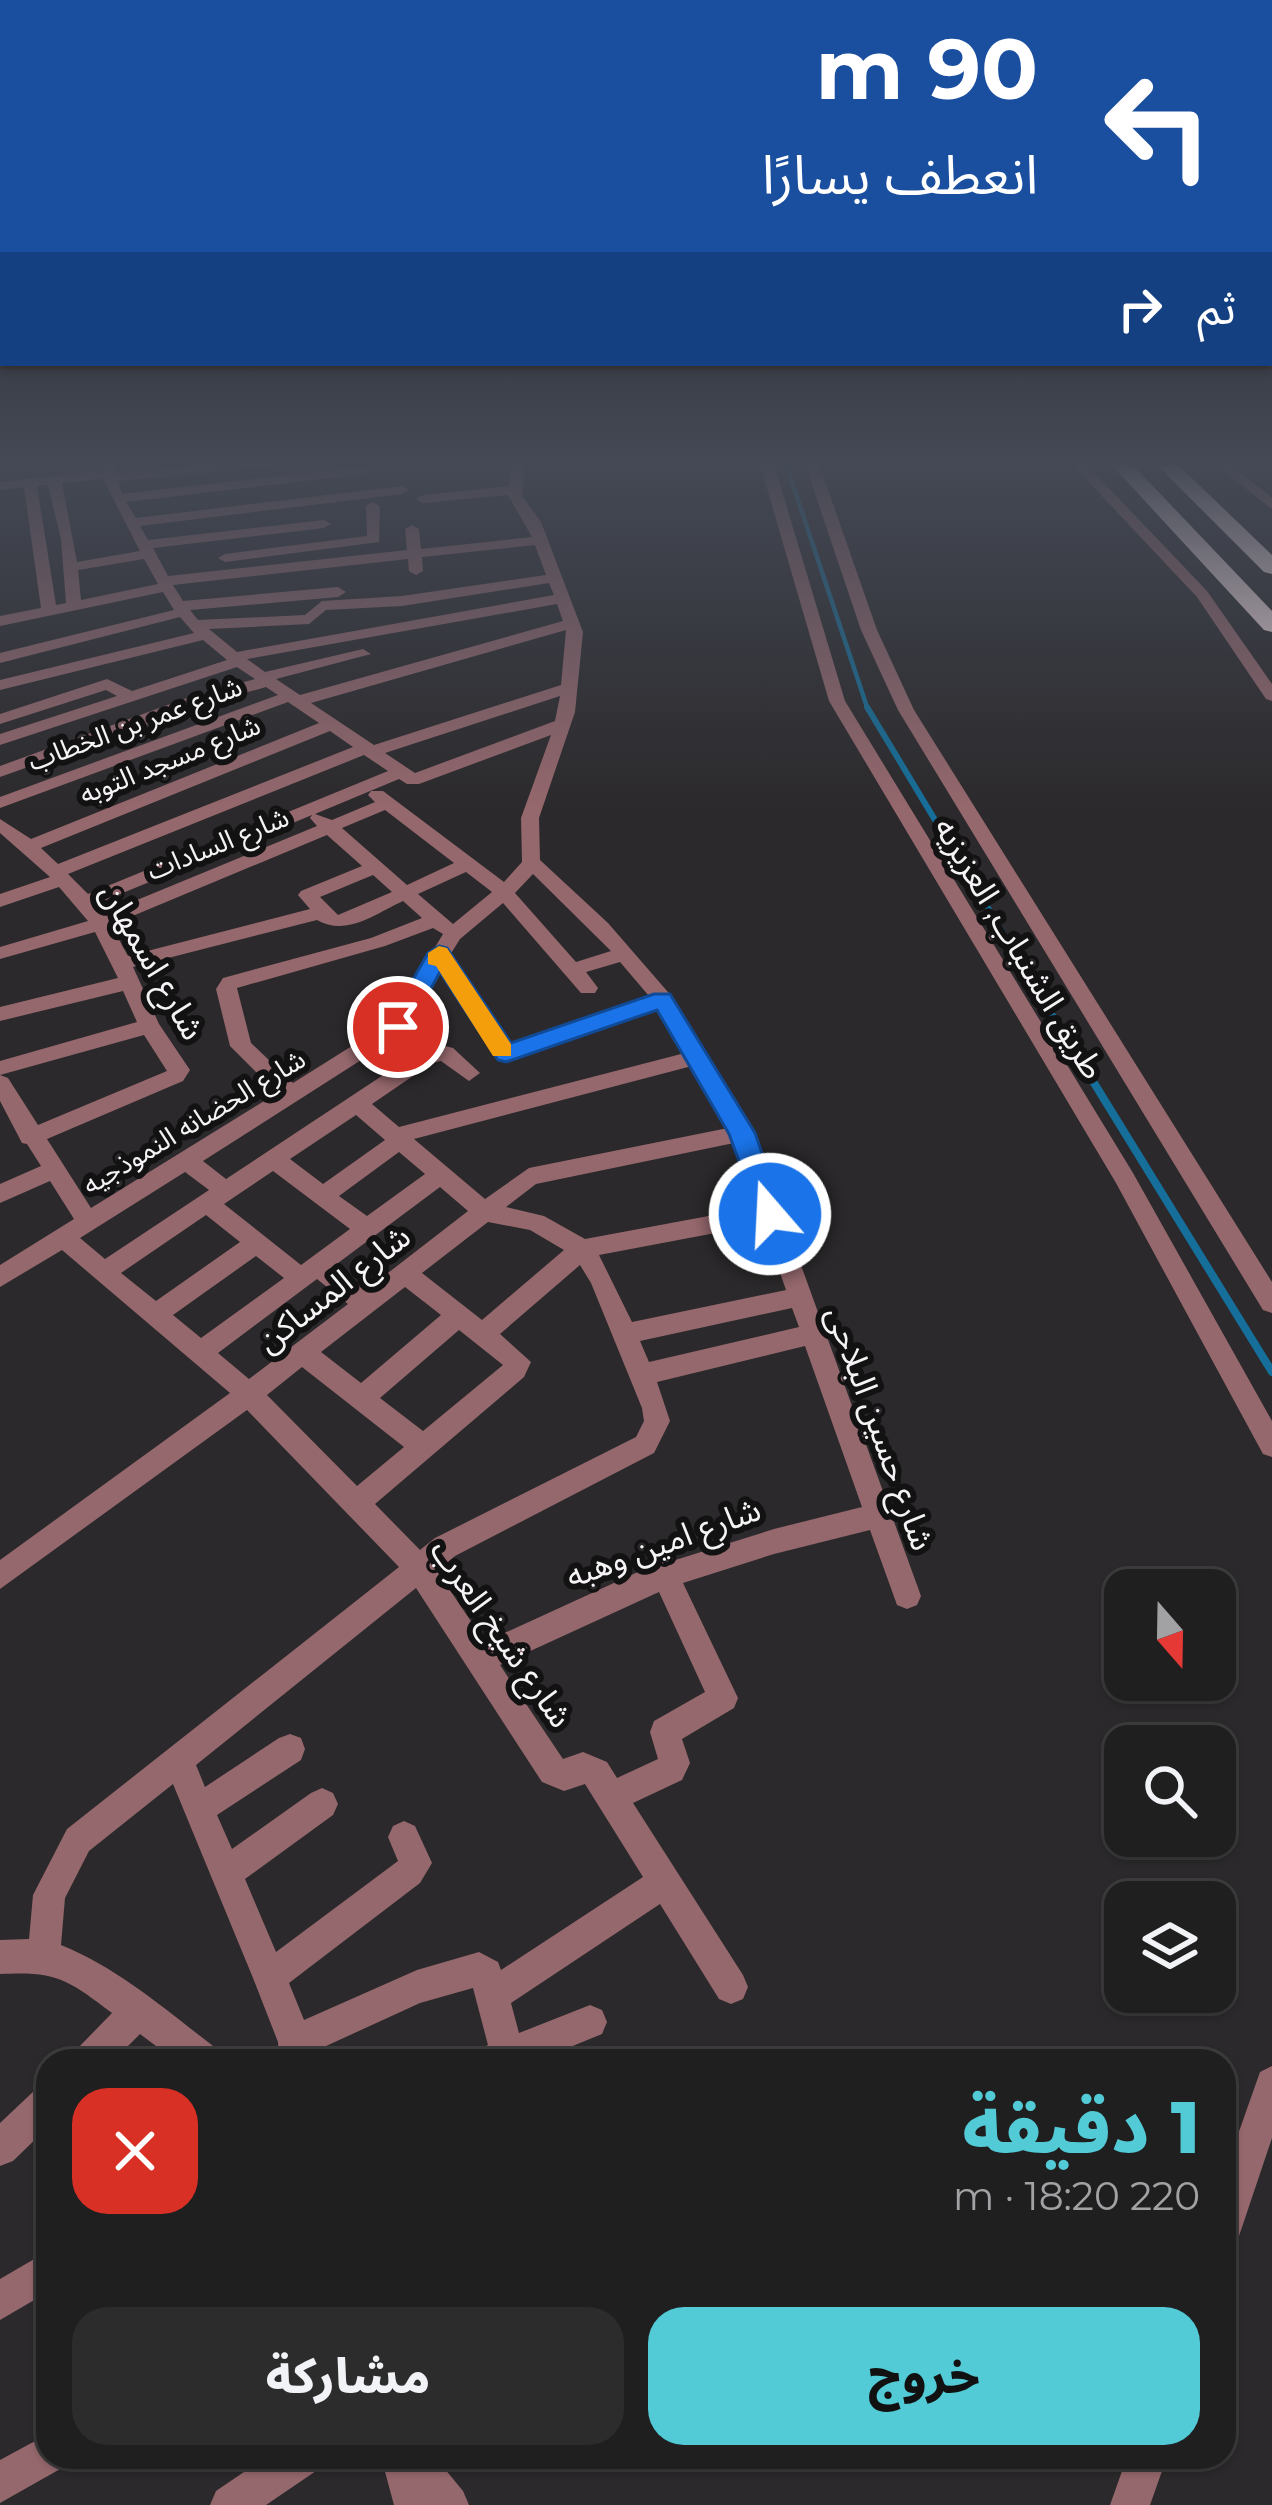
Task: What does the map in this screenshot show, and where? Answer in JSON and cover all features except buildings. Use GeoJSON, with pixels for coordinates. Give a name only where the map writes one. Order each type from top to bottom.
{"type":"FeatureCollection","features":[{"type":"Feature","properties":{"kind":"highway"},"geometry":{"type":"LineString","coordinates":[[1228,578],[1272,625]]}},
{"type":"Feature","properties":{"kind":"street"},"geometry":{"type":"LineString","coordinates":[[47,578],[49,610]]}},
{"type":"Feature","properties":{"kind":"street"},"geometry":{"type":"LineString","coordinates":[[73,578],[74,598]]}},
{"type":"Feature","properties":{"kind":"street"},"geometry":{"type":"LineString","coordinates":[[0,621],[49,610],[130,578]]}},
{"type":"Feature","properties":{"kind":"street"},"geometry":{"type":"LineString","coordinates":[[163,578],[190,620],[237,659],[417,780],[564,724]]}},
{"type":"Feature","properties":{"kind":"street"},"geometry":{"type":"LineString","coordinates":[[0,658],[190,620],[481,591],[555,578],[574,630],[570,688],[564,724],[530,818],[531,862]]}},
{"type":"Feature","properties":{"kind":"street","name":"طريق الشنباب, العزيزيه"},"geometry":{"type":"LineString","coordinates":[[801,578],[837,700],[1125,1179],[1272,1446]]}},
{"type":"Feature","properties":{"kind":"street","name":"طريق الشنباب, العزيزيه"},"geometry":{"type":"LineString","coordinates":[[851,578],[869,630],[907,710],[1272,1303]]}},
{"type":"Feature","properties":{"kind":"street"},"geometry":{"type":"LineString","coordinates":[[1187,578],[1272,696]]}},
{"type":"Feature","properties":{"kind":"street"},"geometry":{"type":"LineString","coordinates":[[0,685],[190,620],[309,619],[317,606],[359,604],[393,588]]}},
{"type":"Feature","properties":{"kind":"street"},"geometry":{"type":"LineString","coordinates":[[0,740],[237,659],[564,598]]}},
{"type":"Feature","properties":{"kind":"street","name":"شارع عمر بن الخطاب"},"geometry":{"type":"LineString","coordinates":[[0,803],[294,699],[574,630]]}},
{"type":"Feature","properties":{"kind":"street","name":"شارع مسجد التوبه"},"geometry":{"type":"LineString","coordinates":[[29,846],[323,719],[574,630]]}},
{"type":"Feature","properties":{"kind":"street"},"geometry":{"type":"LineString","coordinates":[[0,772],[190,703],[363,654]]}},
{"type":"Feature","properties":{"kind":"street"},"geometry":{"type":"LineString","coordinates":[[0,719],[111,684],[128,695]]}},
{"type":"Feature","properties":{"kind":"street"},"geometry":{"type":"LineString","coordinates":[[0,901],[368,750],[570,688]]}},
{"type":"Feature","properties":{"kind":"street"},"geometry":{"type":"LineString","coordinates":[[33,706],[52,722]]}},
{"type":"Feature","properties":{"kind":"street"},"geometry":{"type":"LineString","coordinates":[[85,902],[400,772]]}},
{"type":"Feature","properties":{"kind":"street"},"geometry":{"type":"LineString","coordinates":[[365,786],[502,891],[588,988]]}},
{"type":"Feature","properties":{"kind":"street","name":"شارع السادات"},"geometry":{"type":"LineString","coordinates":[[0,953],[60,938],[387,803]]}},
{"type":"Feature","properties":{"kind":"street"},"geometry":{"type":"LineString","coordinates":[[310,810],[406,895],[442,936],[506,1054],[662,999]]}},
{"type":"Feature","properties":{"kind":"street","name":"شارع اسمهان"},"geometry":{"type":"LineString","coordinates":[[0,824],[85,902],[149,1026],[179,1073],[30,1137]]}},
{"type":"Feature","properties":{"kind":"street","name":"شارع الحضانه النموذجيه"},"geometry":{"type":"LineString","coordinates":[[0,1277],[398,1027],[442,936],[523,875],[531,862]]}},
{"type":"Feature","properties":{"kind":"street","name":"شارع حسين البلاحى"},"geometry":{"type":"LineString","coordinates":[[531,862],[564,888],[662,999],[742,1133],[907,1596]]}},
{"type":"Feature","properties":{"kind":"street"},"geometry":{"type":"LineString","coordinates":[[375,867],[308,895],[339,922],[467,864]]}},
{"type":"Feature","properties":{"kind":"street"},"geometry":{"type":"LineString","coordinates":[[0,1014],[323,912]]}},
{"type":"Feature","properties":{"kind":"street"},"geometry":{"type":"LineString","coordinates":[[322,1124],[288,1096],[242,1046],[226,989],[238,978],[378,942],[442,936]]}},
{"type":"Feature","properties":{"kind":"street"},"geometry":{"type":"LineString","coordinates":[[571,970],[624,954]]}},
{"type":"Feature","properties":{"kind":"street"},"geometry":{"type":"LineString","coordinates":[[0,1069],[149,1026]]}},
{"type":"Feature","properties":{"kind":"street"},"geometry":{"type":"LineString","coordinates":[[104,1272],[355,1102],[435,1054],[445,1053],[469,1073]]}},
{"type":"Feature","properties":{"kind":"street"},"geometry":{"type":"LineString","coordinates":[[322,1196],[398,1138],[700,1058]]}},
{"type":"Feature","properties":{"kind":"street","name":"شارع شيخ العرب"},"geometry":{"type":"LineString","coordinates":[[0,1083],[53,1170],[74,1228],[104,1272],[249,1394],[418,1567],[553,1771],[564,1775],[590,1767],[612,1797]]}},
{"type":"Feature","properties":{"kind":"street"},"geometry":{"type":"LineString","coordinates":[[189,2049],[86,1972],[17,1962],[78,1840],[445,1547],[645,1445],[657,1421],[602,1280],[583,1249],[536,1222],[484,1212],[355,1102]]}},
{"type":"Feature","properties":{"kind":"street","name":"شارع المساكن"},"geometry":{"type":"LineString","coordinates":[[0,1576],[542,1172],[742,1133]]}},
{"type":"Feature","properties":{"kind":"street"},"geometry":{"type":"LineString","coordinates":[[272,1158],[367,1229]]}},
{"type":"Feature","properties":{"kind":"street"},"geometry":{"type":"LineString","coordinates":[[185,1159],[256,1243],[366,1304]]}},
{"type":"Feature","properties":{"kind":"street"},"geometry":{"type":"LineString","coordinates":[[0,1194],[53,1170]]}},
{"type":"Feature","properties":{"kind":"street"},"geometry":{"type":"LineString","coordinates":[[201,1352],[440,1175]]}},
{"type":"Feature","properties":{"kind":"street"},"geometry":{"type":"LineString","coordinates":[[484,1334],[583,1249],[770,1214]]}},
{"type":"Feature","properties":{"kind":"street"},"geometry":{"type":"LineString","coordinates":[[156,1314],[256,1243]]}},
{"type":"Feature","properties":{"kind":"street"},"geometry":{"type":"LineString","coordinates":[[356,1503],[515,1370],[514,1357],[405,1274]]}},
{"type":"Feature","properties":{"kind":"street"},"geometry":{"type":"LineString","coordinates":[[625,1334],[799,1297]]}},
{"type":"Feature","properties":{"kind":"street"},"geometry":{"type":"LineString","coordinates":[[360,1399],[460,1315]]}},
{"type":"Feature","properties":{"kind":"street"},"geometry":{"type":"LineString","coordinates":[[641,1375],[812,1334]]}},
{"type":"Feature","properties":{"kind":"street"},"geometry":{"type":"LineString","coordinates":[[303,1353],[423,1446]]}},
{"type":"Feature","properties":{"kind":"street","name":"شارع امين وهبه"},"geometry":{"type":"LineString","coordinates":[[480,1660],[591,1602],[664,1573],[755,1544],[878,1516]]}},
{"type":"Feature","properties":{"kind":"street"},"geometry":{"type":"LineString","coordinates":[[664,1573],[723,1698],[665,1732],[675,1763],[671,1769],[612,1797],[731,1987]]}},
{"type":"Feature","properties":{"kind":"street"},"geometry":{"type":"LineString","coordinates":[[199,1809],[290,1749]]}},
{"type":"Feature","properties":{"kind":"street"},"geometry":{"type":"LineString","coordinates":[[178,1760],[270,1977],[295,2049]]}},
{"type":"Feature","properties":{"kind":"street"},"geometry":{"type":"LineString","coordinates":[[226,1873],[322,1804]]}},
{"type":"Feature","properties":{"kind":"street"},"geometry":{"type":"LineString","coordinates":[[270,1977],[409,1872],[416,1863],[404,1837]]}},
{"type":"Feature","properties":{"kind":"street"},"geometry":{"type":"LineString","coordinates":[[492,1996],[665,1882]]}},
{"type":"Feature","properties":{"kind":"street"},"geometry":{"type":"LineString","coordinates":[[300,2049],[417,1987],[479,1970],[486,1974],[492,1996],[499,2049]]}},
{"type":"Feature","properties":{"kind":"street"},"geometry":{"type":"LineString","coordinates":[[101,2049],[139,2010]]}},
{"type":"Feature","properties":{"kind":"street"},"geometry":{"type":"LineString","coordinates":[[523,2049],[590,2023]]}},
{"type":"Feature","properties":{"kind":"street"},"geometry":{"type":"LineString","coordinates":[[1236,2193],[1272,2084]]}},
{"type":"Feature","properties":{"kind":"street"},"geometry":{"type":"LineString","coordinates":[[0,2148],[36,2114]]}},
{"type":"Feature","properties":{"kind":"street"},"geometry":{"type":"LineString","coordinates":[[0,2301],[36,2278]]}},
{"type":"Feature","properties":{"kind":"street"},"geometry":{"type":"LineString","coordinates":[[0,2483],[36,2461]]}},
{"type":"Feature","properties":{"kind":"street"},"geometry":{"type":"LineString","coordinates":[[230,2505],[275,2469]]}},
{"type":"Feature","properties":{"kind":"street"},"geometry":{"type":"LineString","coordinates":[[406,2469],[414,2505]]}},
{"type":"Feature","properties":{"kind":"street"},"geometry":{"type":"LineString","coordinates":[[415,2469],[449,2505]]}},
{"type":"Feature","properties":{"kind":"street"},"geometry":{"type":"LineString","coordinates":[[1130,2505],[1143,2469]]}},
{"type":"Feature","properties":{"kind":"waterway"},"geometry":{"type":"LineString","coordinates":[[824,578],[867,707]]}},
{"type":"Feature","properties":{"kind":"waterway"},"geometry":{"type":"LineString","coordinates":[[867,707],[1056,1021]]}},
{"type":"Feature","properties":{"kind":"waterway"},"geometry":{"type":"LineString","coordinates":[[1054,1018],[1272,1372]]}},
{"type":"Feature","properties":{"kind":"slow traffic"},"geometry":{"type":"LineString","coordinates":[[436,959],[439,953],[502,1050]]}},
{"type":"Feature","properties":{"kind":"route"},"geometry":{"type":"LineString","coordinates":[[398,1027],[439,953],[506,1054],[662,999],[742,1133],[770,1214]]}}]}
